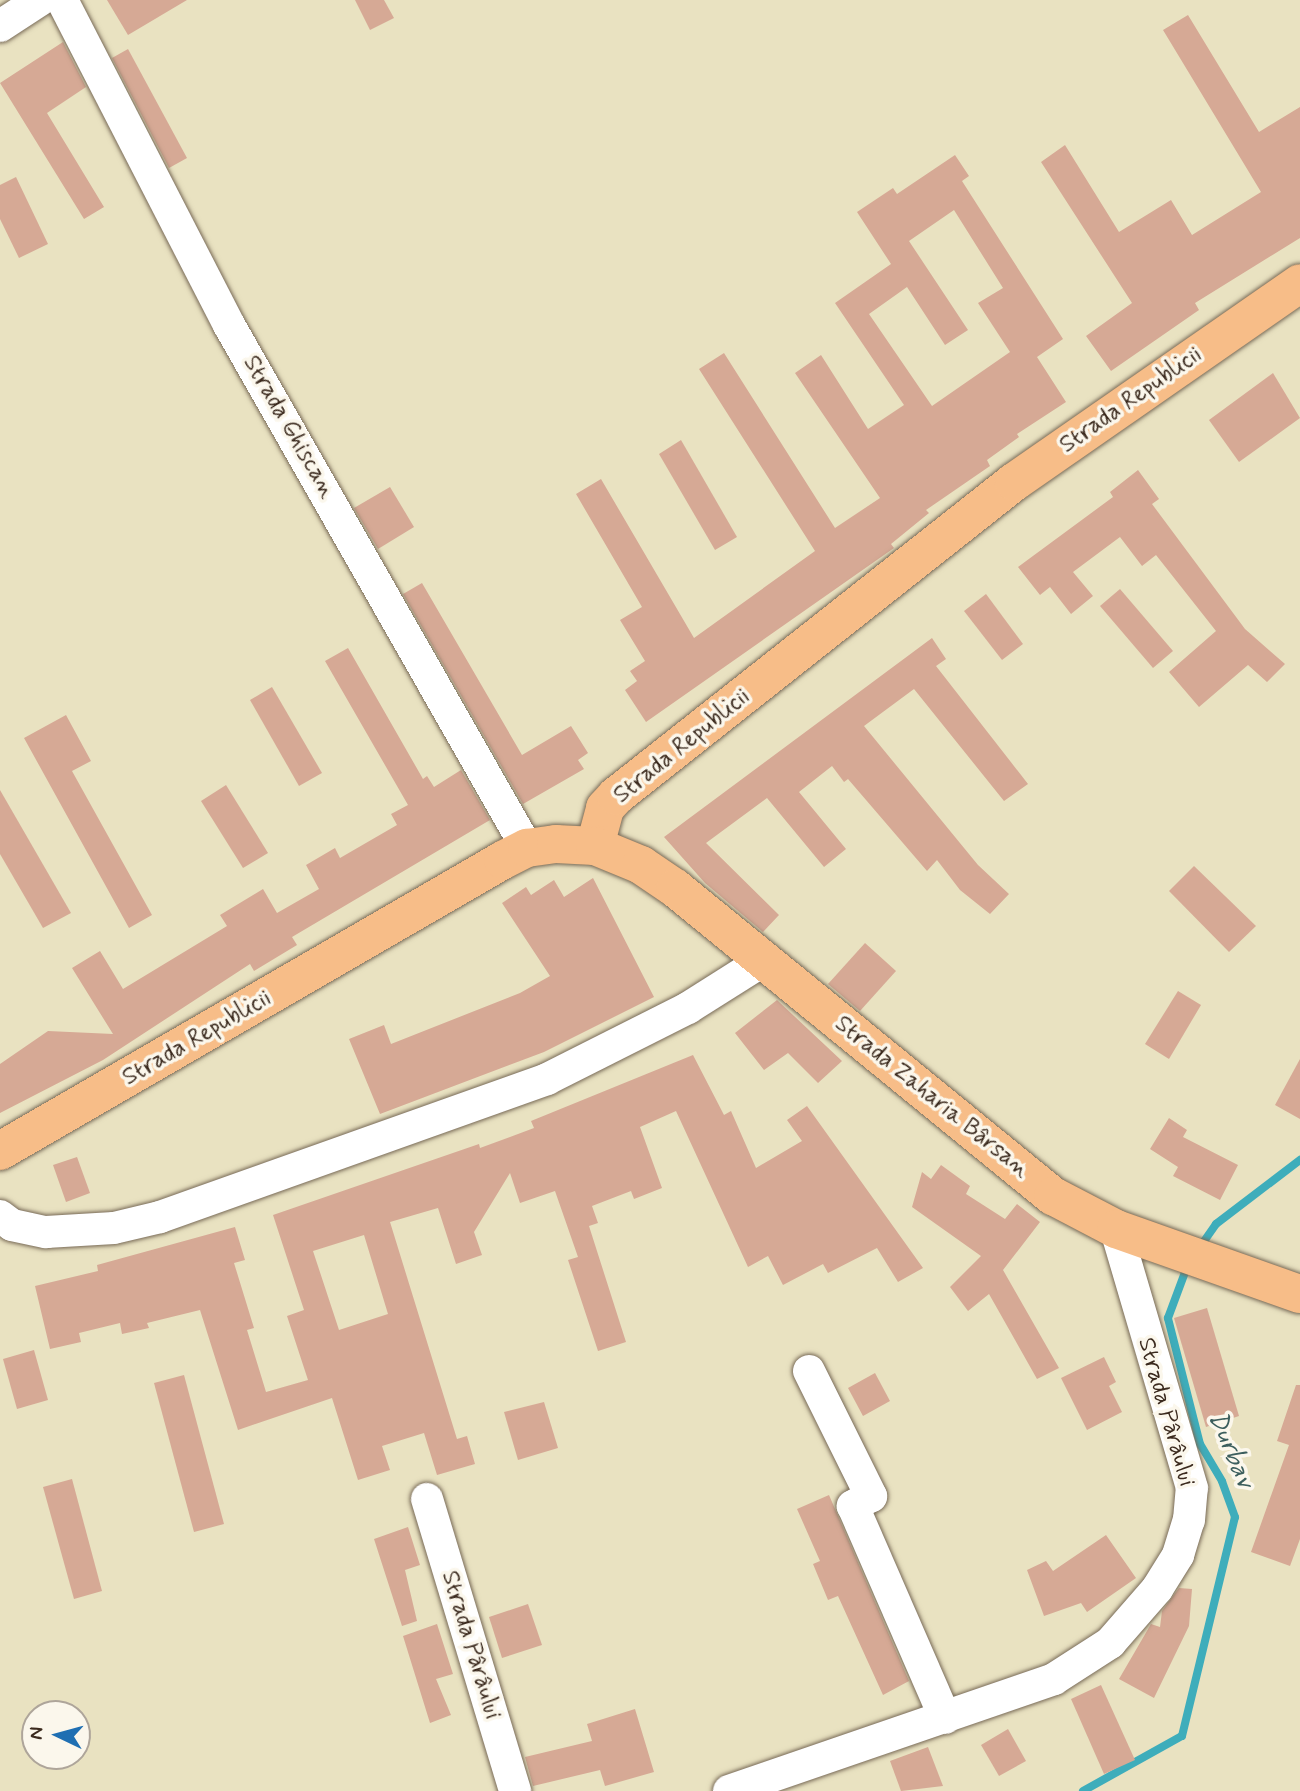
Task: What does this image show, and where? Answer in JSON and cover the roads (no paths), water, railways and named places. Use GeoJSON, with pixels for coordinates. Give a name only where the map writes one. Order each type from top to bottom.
{"type":"FeatureCollection","features":[{"type":"Feature","properties":{"kind":"main road","name":"Strada Republicii"},"geometry":{"type":"LineString","coordinates":[[0,1151],[527,848],[555,844],[595,846],[605,808],[616,796],[1014,482],[1300,283]]}},
{"type":"Feature","properties":{"kind":"main road","name":"Strada Zaharia Bârsan"},"geometry":{"type":"LineString","coordinates":[[595,846],[641,864],[764,960],[1053,1196],[1132,1235],[1300,1294]]}},
{"type":"Feature","properties":{"kind":"street"},"geometry":{"type":"LineString","coordinates":[[0,26],[40,0]]}},
{"type":"Feature","properties":{"kind":"street","name":"Strada Ghiscan"},"geometry":{"type":"LineString","coordinates":[[62,0],[229,325],[527,848]]}},
{"type":"Feature","properties":{"kind":"street"},"geometry":{"type":"LineString","coordinates":[[0,1216],[12,1225],[35,1230],[78,1232],[160,1217],[547,1079],[665,1020],[764,960]]}},
{"type":"Feature","properties":{"kind":"street","name":"Strada Pârâului"},"geometry":{"type":"LineString","coordinates":[[729,1791],[1054,1679],[1110,1643],[1157,1589],[1178,1555],[1189,1520],[1192,1488],[1132,1235]]}},
{"type":"Feature","properties":{"kind":"street"},"geometry":{"type":"LineString","coordinates":[[809,1371],[870,1496],[853,1506],[945,1718]]}},
{"type":"Feature","properties":{"kind":"street","name":"Strada Pârâului"},"geometry":{"type":"LineString","coordinates":[[427,1499],[515,1791]]}},
{"type":"Feature","properties":{"kind":"waterway","name":"Durbav"},"geometry":{"type":"LineString","coordinates":[[1200,1247],[1216,1224],[1300,1160]]}},
{"type":"Feature","properties":{"kind":"waterway","name":"Durbav"},"geometry":{"type":"LineString","coordinates":[[1083,1791],[1182,1736],[1235,1517],[1222,1481],[1200,1444],[1168,1318],[1187,1267]]}}]}
